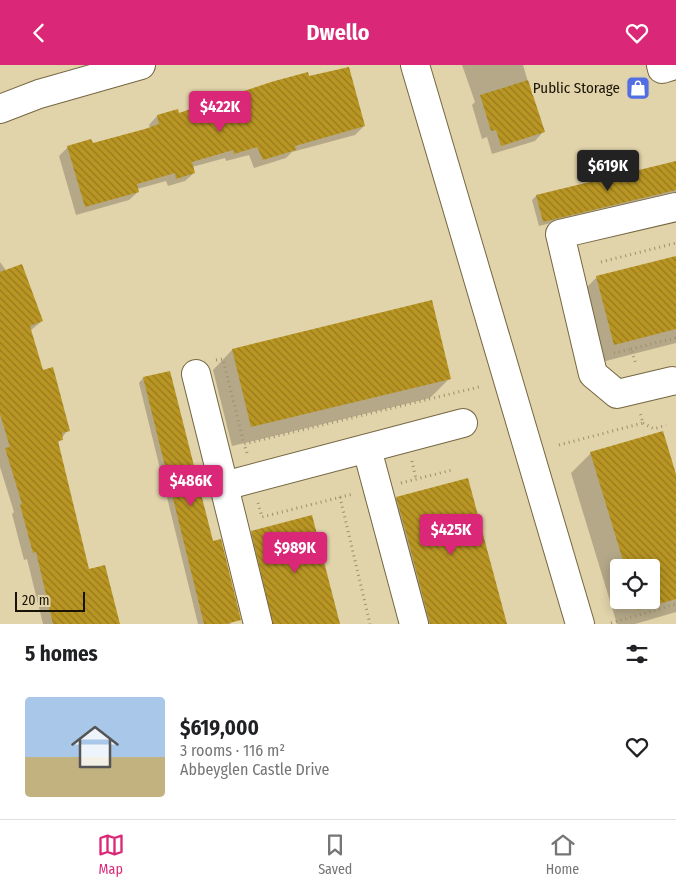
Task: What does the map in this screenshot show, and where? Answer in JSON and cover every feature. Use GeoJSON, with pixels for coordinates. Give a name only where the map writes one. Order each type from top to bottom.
{"type":"FeatureCollection","features":[{"type":"Feature","properties":{"kind":"street"},"geometry":{"type":"LineString","coordinates":[[0,109],[68,75],[141,65]]}},
{"type":"Feature","properties":{"kind":"street"},"geometry":{"type":"LineString","coordinates":[[415,65],[580,624]]}},
{"type":"Feature","properties":{"kind":"street"},"geometry":{"type":"LineString","coordinates":[[660,65],[662,69],[675,65]]}},
{"type":"Feature","properties":{"kind":"street"},"geometry":{"type":"LineString","coordinates":[[675,385],[617,394],[593,374],[560,234],[676,207]]}},
{"type":"Feature","properties":{"kind":"street"},"geometry":{"type":"LineString","coordinates":[[202,368],[224,486],[258,624]]}},
{"type":"Feature","properties":{"kind":"street"},"geometry":{"type":"LineString","coordinates":[[224,486],[463,423]]}},
{"type":"Feature","properties":{"kind":"street"},"geometry":{"type":"LineString","coordinates":[[366,449],[414,624]]}},
{"type":"Feature","properties":{"kind":"path"},"geometry":{"type":"LineString","coordinates":[[601,262],[676,243]]}},
{"type":"Feature","properties":{"kind":"path"},"geometry":{"type":"LineString","coordinates":[[631,349],[676,338]]}},
{"type":"Feature","properties":{"kind":"path"},"geometry":{"type":"LineString","coordinates":[[202,368],[223,359],[249,462]]}},
{"type":"Feature","properties":{"kind":"path"},"geometry":{"type":"LineString","coordinates":[[244,443],[479,387]]}},
{"type":"Feature","properties":{"kind":"path"},"geometry":{"type":"LineString","coordinates":[[638,405],[643,423]]}},
{"type":"Feature","properties":{"kind":"path"},"geometry":{"type":"LineString","coordinates":[[559,445],[643,423],[654,429],[666,425]]}},
{"type":"Feature","properties":{"kind":"path"},"geometry":{"type":"LineString","coordinates":[[412,461],[416,479]]}},
{"type":"Feature","properties":{"kind":"path"},"geometry":{"type":"LineString","coordinates":[[393,485],[452,470]]}},
{"type":"Feature","properties":{"kind":"path"},"geometry":{"type":"LineString","coordinates":[[257,497],[262,517],[359,493]]}},
{"type":"Feature","properties":{"kind":"path"},"geometry":{"type":"LineString","coordinates":[[340,497],[370,624]]}},
{"type":"Feature","properties":{"kind":"path"},"geometry":{"type":"LineString","coordinates":[[611,623],[676,604]]}},
{"type":"Feature","properties":{"kind":"building"},"geometry":{"type":"Polygon","coordinates":[[[349,67],[365,126],[295,146],[296,150],[263,160],[257,147],[234,154],[233,150],[192,162],[195,173],[176,179],[175,173],[137,184],[139,192],[85,207],[67,146],[91,139],[93,143],[145,129],[159,124],[157,115],[178,109],[179,113],[271,82],[308,72],[309,76],[349,67]]]}},
{"type":"Feature","properties":{"kind":"building"},"geometry":{"type":"Polygon","coordinates":[[[528,80],[545,132],[501,146],[496,130],[491,131],[480,95],[528,80]]]}},
{"type":"Feature","properties":{"kind":"building"},"geometry":{"type":"Polygon","coordinates":[[[676,161],[676,190],[543,222],[536,195],[676,161]]]}},
{"type":"Feature","properties":{"kind":"building"},"geometry":{"type":"Polygon","coordinates":[[[676,256],[676,329],[614,345],[596,276],[676,256]]]}},
{"type":"Feature","properties":{"kind":"building"},"geometry":{"type":"Polygon","coordinates":[[[22,264],[43,321],[30,326],[43,370],[53,367],[70,431],[62,433],[63,440],[58,441],[89,569],[105,565],[120,624],[53,624],[36,552],[33,553],[20,505],[22,504],[5,448],[10,447],[0,414],[0,272],[22,264]]]}},
{"type":"Feature","properties":{"kind":"building"},"geometry":{"type":"Polygon","coordinates":[[[432,300],[451,379],[251,427],[232,349],[432,300]]]}},
{"type":"Feature","properties":{"kind":"building"},"geometry":{"type":"Polygon","coordinates":[[[170,371],[213,541],[221,539],[241,620],[226,624],[204,624],[143,377],[170,371]]]}},
{"type":"Feature","properties":{"kind":"building"},"geometry":{"type":"Polygon","coordinates":[[[663,431],[676,474],[676,599],[660,604],[660,559],[623,559],[590,452],[663,431]]]}},
{"type":"Feature","properties":{"kind":"building"},"geometry":{"type":"Polygon","coordinates":[[[468,478],[507,624],[430,624],[396,497],[468,478]]]}},
{"type":"Feature","properties":{"kind":"building"},"geometry":{"type":"Polygon","coordinates":[[[312,515],[340,624],[273,624],[251,531],[312,515]]]}},
{"type":"Feature","properties":{"kind":"place","name":"Public Storage"},"geometry":{"type":"Point","coordinates":[638,88]}}]}
